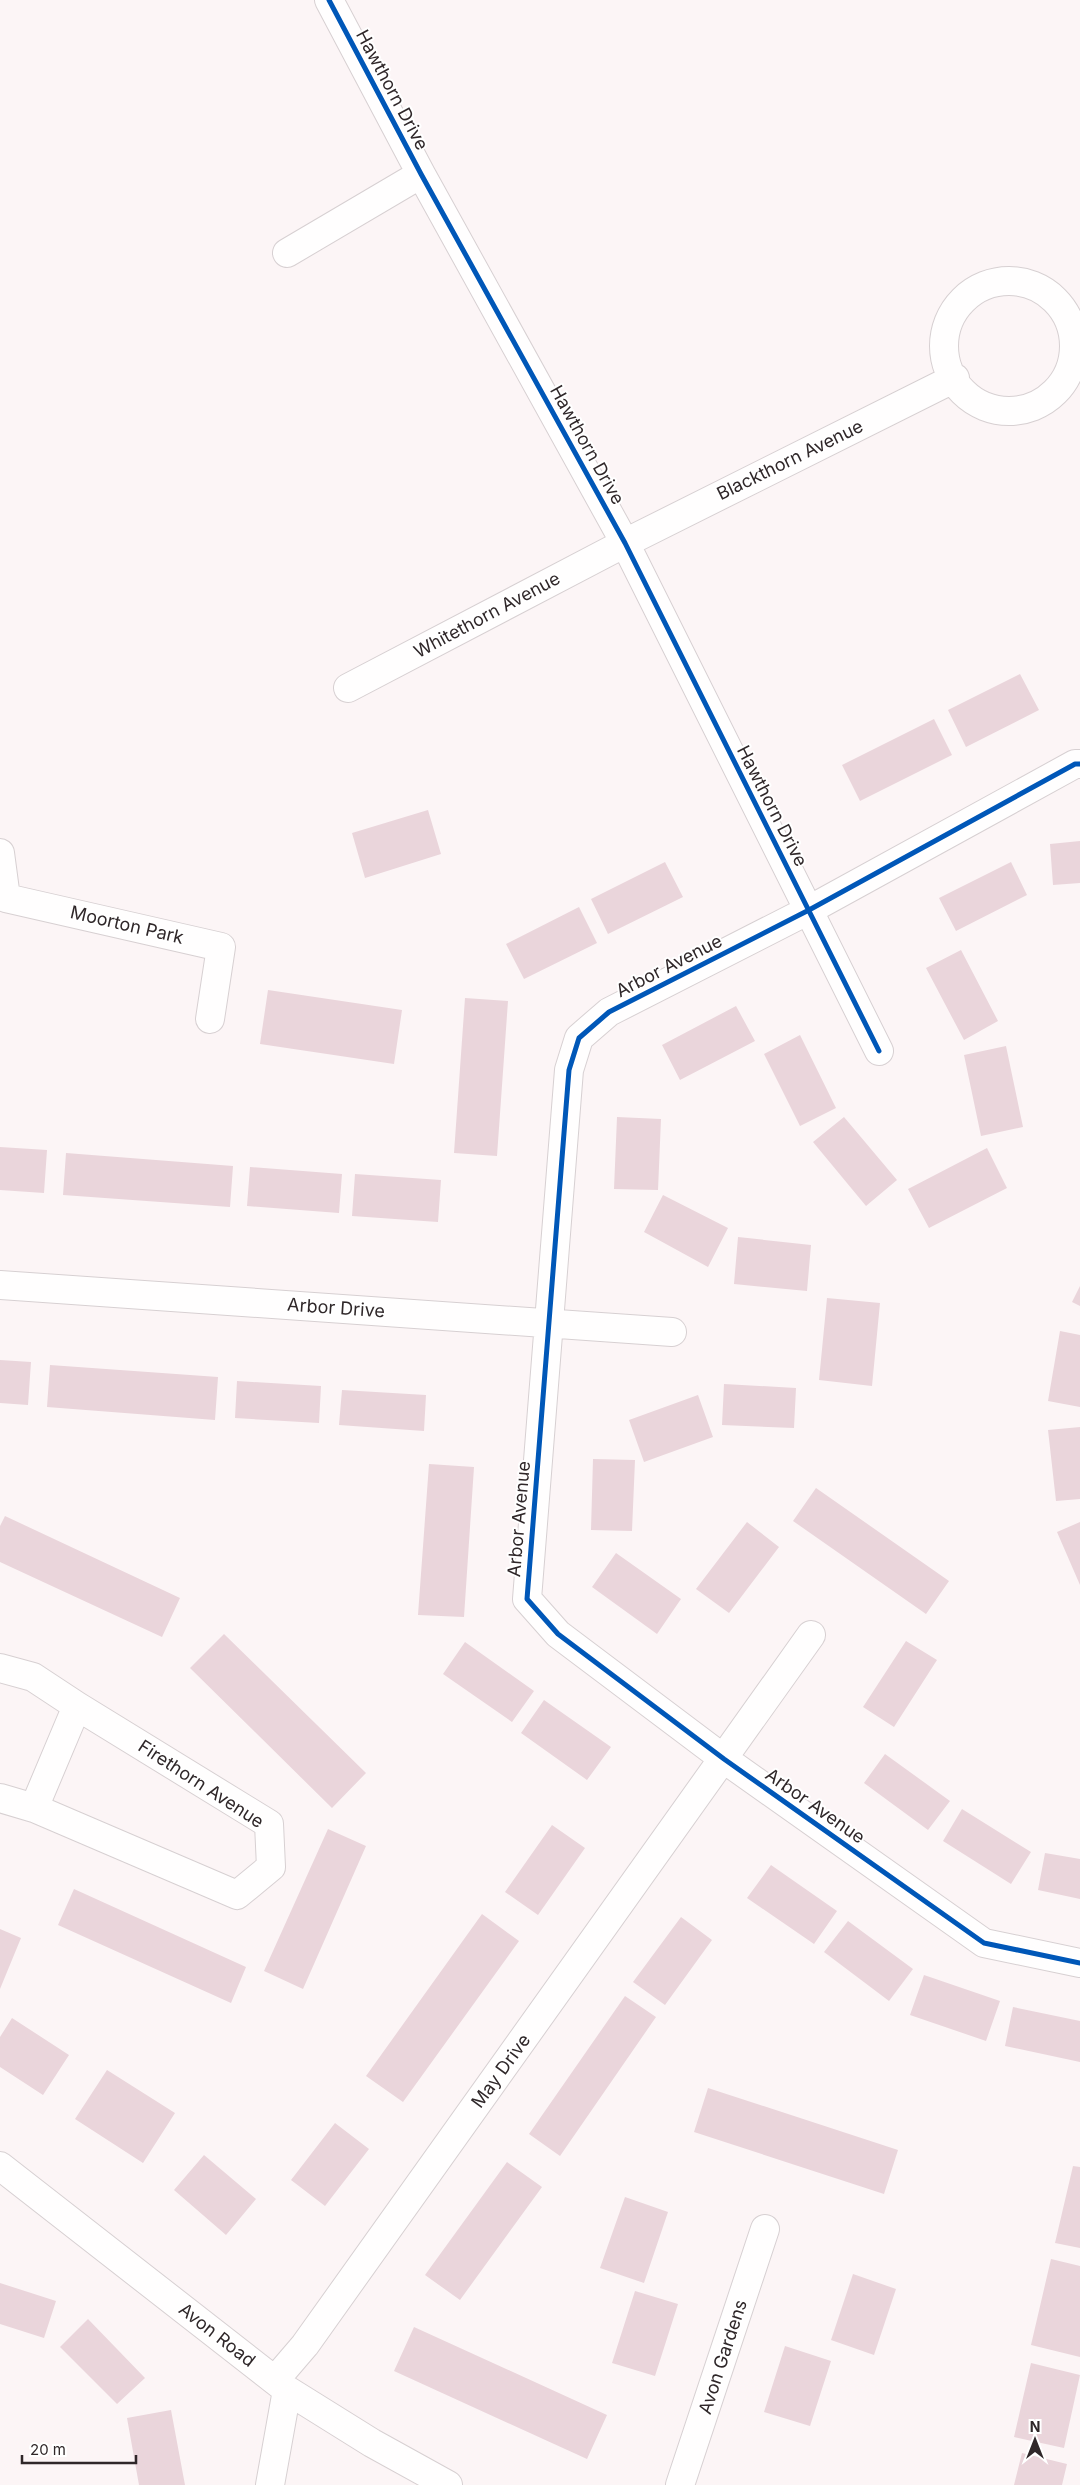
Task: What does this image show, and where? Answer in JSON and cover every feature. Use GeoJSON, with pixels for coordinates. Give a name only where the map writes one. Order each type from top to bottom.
{"type":"FeatureCollection","features":[{"type":"Feature","properties":{"kind":"street","name":"Hawthorn Drive"},"geometry":{"type":"LineString","coordinates":[[329,0],[421,174],[625,543],[809,910]]}},
{"type":"Feature","properties":{"kind":"street"},"geometry":{"type":"LineString","coordinates":[[287,253],[421,174]]}},
{"type":"Feature","properties":{"kind":"street"},"geometry":{"type":"LineString","coordinates":[[1008,280],[1036,287],[1049,294],[1063,309],[1072,328],[1075,349],[1070,370],[1064,382],[1044,402],[1025,410],[1004,412],[983,407],[966,396],[955,378],[944,358],[944,336],[951,314],[966,296],[985,285],[1008,280]]}},
{"type":"Feature","properties":{"kind":"street","name":"Blackthorn Avenue"},"geometry":{"type":"LineString","coordinates":[[625,543],[955,378]]}},
{"type":"Feature","properties":{"kind":"street","name":"Whitethorn Avenue"},"geometry":{"type":"LineString","coordinates":[[348,688],[625,543]]}},
{"type":"Feature","properties":{"kind":"street","name":"Arbor Avenue"},"geometry":{"type":"LineString","coordinates":[[1080,764],[1076,764],[809,910],[609,1012],[579,1038],[569,1070],[527,1599],[558,1634],[724,1759],[984,1943],[1080,1963]]}},
{"type":"Feature","properties":{"kind":"street","name":"Moorton Park"},"geometry":{"type":"LineString","coordinates":[[0,853],[6,898],[221,947],[210,1020]]}},
{"type":"Feature","properties":{"kind":"street"},"geometry":{"type":"LineString","coordinates":[[809,910],[879,1051]]}},
{"type":"Feature","properties":{"kind":"street","name":"Arbor Drive"},"geometry":{"type":"LineString","coordinates":[[0,1285],[672,1332]]}},
{"type":"Feature","properties":{"kind":"street"},"geometry":{"type":"LineString","coordinates":[[724,1759],[811,1636]]}},
{"type":"Feature","properties":{"kind":"street","name":"Firethorn Avenue"},"geometry":{"type":"LineString","coordinates":[[0,1668],[33,1677],[269,1824],[271,1867],[237,1895],[34,1808],[0,1798]]}},
{"type":"Feature","properties":{"kind":"street"},"geometry":{"type":"LineString","coordinates":[[34,1808],[77,1706]]}},
{"type":"Feature","properties":{"kind":"street","name":"May Drive"},"geometry":{"type":"LineString","coordinates":[[281,2385],[305,2345],[724,1759]]}},
{"type":"Feature","properties":{"kind":"street","name":"Avon Road"},"geometry":{"type":"LineString","coordinates":[[0,2166],[281,2385],[372,2443],[448,2485]]}},
{"type":"Feature","properties":{"kind":"street","name":"Avon Gardens"},"geometry":{"type":"LineString","coordinates":[[680,2485],[765,2229]]}},
{"type":"Feature","properties":{"kind":"street"},"geometry":{"type":"LineString","coordinates":[[270,2485],[281,2385]]}},
{"type":"Feature","properties":{"kind":"building"},"geometry":{"type":"Polygon","coordinates":[[[1020,674],[1039,710],[966,747],[948,710],[1020,674]]]}},
{"type":"Feature","properties":{"kind":"building"},"geometry":{"type":"Polygon","coordinates":[[[934,719],[952,755],[860,801],[842,765],[934,719]]]}},
{"type":"Feature","properties":{"kind":"building"},"geometry":{"type":"Polygon","coordinates":[[[428,810],[441,854],[365,878],[352,833],[428,810]]]}},
{"type":"Feature","properties":{"kind":"building"},"geometry":{"type":"Polygon","coordinates":[[[1080,841],[1080,883],[1053,885],[1050,844],[1080,841]]]}},
{"type":"Feature","properties":{"kind":"building"},"geometry":{"type":"Polygon","coordinates":[[[665,862],[683,897],[608,934],[591,899],[665,862]]]}},
{"type":"Feature","properties":{"kind":"building"},"geometry":{"type":"Polygon","coordinates":[[[1011,862],[1027,895],[956,931],[939,898],[1011,862]]]}},
{"type":"Feature","properties":{"kind":"building"},"geometry":{"type":"Polygon","coordinates":[[[579,907],[597,943],[524,979],[506,944],[579,907]]]}},
{"type":"Feature","properties":{"kind":"building"},"geometry":{"type":"Polygon","coordinates":[[[961,950],[998,1021],[964,1040],[926,968],[961,950]]]}},
{"type":"Feature","properties":{"kind":"building"},"geometry":{"type":"Polygon","coordinates":[[[268,990],[402,1010],[394,1064],[260,1044],[268,990]]]}},
{"type":"Feature","properties":{"kind":"building"},"geometry":{"type":"Polygon","coordinates":[[[465,998],[508,1001],[497,1156],[454,1153],[465,998]]]}},
{"type":"Feature","properties":{"kind":"building"},"geometry":{"type":"Polygon","coordinates":[[[736,1006],[755,1041],[680,1080],[662,1045],[736,1006]]]}},
{"type":"Feature","properties":{"kind":"building"},"geometry":{"type":"Polygon","coordinates":[[[800,1035],[836,1108],[800,1126],[764,1054],[800,1035]]]}},
{"type":"Feature","properties":{"kind":"building"},"geometry":{"type":"Polygon","coordinates":[[[1006,1046],[1023,1127],[981,1136],[964,1055],[1006,1046]]]}},
{"type":"Feature","properties":{"kind":"building"},"geometry":{"type":"Polygon","coordinates":[[[617,1117],[661,1119],[658,1190],[614,1189],[617,1117]]]}},
{"type":"Feature","properties":{"kind":"building"},"geometry":{"type":"Polygon","coordinates":[[[844,1117],[897,1180],[866,1206],[813,1142],[844,1117]]]}},
{"type":"Feature","properties":{"kind":"building"},"geometry":{"type":"Polygon","coordinates":[[[0,1147],[47,1150],[44,1193],[0,1190],[0,1147]]]}},
{"type":"Feature","properties":{"kind":"building"},"geometry":{"type":"Polygon","coordinates":[[[987,1148],[1007,1188],[929,1228],[908,1189],[987,1148]]]}},
{"type":"Feature","properties":{"kind":"building"},"geometry":{"type":"Polygon","coordinates":[[[66,1153],[233,1166],[230,1207],[63,1195],[66,1153]]]}},
{"type":"Feature","properties":{"kind":"building"},"geometry":{"type":"Polygon","coordinates":[[[250,1167],[342,1174],[339,1213],[247,1206],[250,1167]]]}},
{"type":"Feature","properties":{"kind":"building"},"geometry":{"type":"Polygon","coordinates":[[[355,1174],[441,1180],[438,1222],[352,1216],[355,1174]]]}},
{"type":"Feature","properties":{"kind":"building"},"geometry":{"type":"Polygon","coordinates":[[[663,1195],[728,1228],[708,1267],[644,1232],[663,1195]]]}},
{"type":"Feature","properties":{"kind":"building"},"geometry":{"type":"Polygon","coordinates":[[[738,1237],[811,1245],[807,1291],[734,1284],[738,1237]]]}},
{"type":"Feature","properties":{"kind":"building"},"geometry":{"type":"Polygon","coordinates":[[[1080,1286],[1080,1306],[1072,1302],[1080,1286]]]}},
{"type":"Feature","properties":{"kind":"building"},"geometry":{"type":"Polygon","coordinates":[[[827,1298],[880,1303],[872,1386],[819,1380],[827,1298]]]}},
{"type":"Feature","properties":{"kind":"building"},"geometry":{"type":"Polygon","coordinates":[[[1060,1331],[1080,1335],[1080,1407],[1048,1401],[1060,1331]]]}},
{"type":"Feature","properties":{"kind":"building"},"geometry":{"type":"Polygon","coordinates":[[[0,1360],[31,1362],[28,1405],[0,1403],[0,1360]]]}},
{"type":"Feature","properties":{"kind":"building"},"geometry":{"type":"Polygon","coordinates":[[[50,1365],[218,1377],[215,1420],[47,1407],[50,1365]]]}},
{"type":"Feature","properties":{"kind":"building"},"geometry":{"type":"Polygon","coordinates":[[[237,1381],[321,1386],[319,1423],[235,1418],[237,1381]]]}},
{"type":"Feature","properties":{"kind":"building"},"geometry":{"type":"Polygon","coordinates":[[[724,1384],[796,1388],[794,1428],[722,1425],[724,1384]]]}},
{"type":"Feature","properties":{"kind":"building"},"geometry":{"type":"Polygon","coordinates":[[[342,1390],[426,1395],[424,1431],[339,1425],[342,1390]]]}},
{"type":"Feature","properties":{"kind":"building"},"geometry":{"type":"Polygon","coordinates":[[[698,1395],[713,1437],[644,1462],[629,1420],[698,1395]]]}},
{"type":"Feature","properties":{"kind":"building"},"geometry":{"type":"Polygon","coordinates":[[[1080,1427],[1080,1499],[1056,1501],[1048,1430],[1080,1427]]]}},
{"type":"Feature","properties":{"kind":"building"},"geometry":{"type":"Polygon","coordinates":[[[593,1459],[635,1460],[632,1531],[591,1530],[593,1459]]]}},
{"type":"Feature","properties":{"kind":"building"},"geometry":{"type":"Polygon","coordinates":[[[429,1464],[474,1467],[464,1617],[418,1615],[429,1464]]]}},
{"type":"Feature","properties":{"kind":"building"},"geometry":{"type":"Polygon","coordinates":[[[816,1488],[949,1581],[926,1614],[793,1521],[816,1488]]]}},
{"type":"Feature","properties":{"kind":"building"},"geometry":{"type":"Polygon","coordinates":[[[5,1516],[180,1598],[162,1637],[0,1562],[0,1526],[5,1516]]]}},
{"type":"Feature","properties":{"kind":"building"},"geometry":{"type":"Polygon","coordinates":[[[747,1522],[779,1547],[729,1613],[696,1589],[747,1522]]]}},
{"type":"Feature","properties":{"kind":"building"},"geometry":{"type":"Polygon","coordinates":[[[1080,1522],[1080,1585],[1057,1532],[1080,1522]]]}},
{"type":"Feature","properties":{"kind":"building"},"geometry":{"type":"Polygon","coordinates":[[[616,1553],[681,1599],[657,1634],[592,1587],[616,1553]]]}},
{"type":"Feature","properties":{"kind":"building"},"geometry":{"type":"Polygon","coordinates":[[[224,1634],[366,1773],[332,1808],[190,1668],[224,1634]]]}},
{"type":"Feature","properties":{"kind":"building"},"geometry":{"type":"Polygon","coordinates":[[[906,1641],[937,1660],[894,1727],[863,1707],[906,1641]]]}},
{"type":"Feature","properties":{"kind":"building"},"geometry":{"type":"Polygon","coordinates":[[[465,1642],[534,1691],[512,1722],[443,1674],[465,1642]]]}},
{"type":"Feature","properties":{"kind":"building"},"geometry":{"type":"Polygon","coordinates":[[[544,1700],[611,1747],[587,1780],[521,1733],[544,1700]]]}},
{"type":"Feature","properties":{"kind":"building"},"geometry":{"type":"Polygon","coordinates":[[[885,1754],[950,1801],[928,1830],[864,1783],[885,1754]]]}},
{"type":"Feature","properties":{"kind":"building"},"geometry":{"type":"Polygon","coordinates":[[[962,1809],[1031,1852],[1011,1884],[943,1841],[962,1809]]]}},
{"type":"Feature","properties":{"kind":"building"},"geometry":{"type":"Polygon","coordinates":[[[552,1825],[585,1848],[538,1915],[505,1892],[552,1825]]]}},
{"type":"Feature","properties":{"kind":"building"},"geometry":{"type":"Polygon","coordinates":[[[328,1829],[366,1846],[303,1989],[264,1971],[328,1829]]]}},
{"type":"Feature","properties":{"kind":"building"},"geometry":{"type":"Polygon","coordinates":[[[1045,1853],[1080,1859],[1080,1899],[1038,1890],[1045,1853]]]}},
{"type":"Feature","properties":{"kind":"building"},"geometry":{"type":"Polygon","coordinates":[[[771,1865],[837,1911],[814,1944],[747,1898],[771,1865]]]}},
{"type":"Feature","properties":{"kind":"building"},"geometry":{"type":"Polygon","coordinates":[[[74,1889],[246,1967],[231,2003],[58,1925],[74,1889]]]}},
{"type":"Feature","properties":{"kind":"building"},"geometry":{"type":"Polygon","coordinates":[[[482,1914],[519,1941],[403,2102],[366,2076],[482,1914]]]}},
{"type":"Feature","properties":{"kind":"building"},"geometry":{"type":"Polygon","coordinates":[[[681,1917],[712,1940],[665,2005],[633,1982],[681,1917]]]}},
{"type":"Feature","properties":{"kind":"building"},"geometry":{"type":"Polygon","coordinates":[[[848,1921],[913,1969],[889,2001],[824,1952],[848,1921]]]}},
{"type":"Feature","properties":{"kind":"building"},"geometry":{"type":"Polygon","coordinates":[[[0,1929],[21,1938],[0,1989],[0,1929]]]}},
{"type":"Feature","properties":{"kind":"building"},"geometry":{"type":"Polygon","coordinates":[[[924,1975],[1000,2001],[986,2041],[910,2015],[924,1975]]]}},
{"type":"Feature","properties":{"kind":"building"},"geometry":{"type":"Polygon","coordinates":[[[625,1996],[656,2017],[560,2156],[529,2134],[625,1996]]]}},
{"type":"Feature","properties":{"kind":"building"},"geometry":{"type":"Polygon","coordinates":[[[1013,2007],[1080,2021],[1080,2062],[1005,2046],[1013,2007]]]}},
{"type":"Feature","properties":{"kind":"building"},"geometry":{"type":"Polygon","coordinates":[[[12,2018],[69,2055],[43,2095],[0,2067],[0,2037],[12,2018]]]}},
{"type":"Feature","properties":{"kind":"building"},"geometry":{"type":"Polygon","coordinates":[[[107,2070],[175,2113],[143,2163],[75,2119],[107,2070]]]}},
{"type":"Feature","properties":{"kind":"building"},"geometry":{"type":"Polygon","coordinates":[[[708,2088],[898,2150],[884,2194],[694,2132],[708,2088]]]}},
{"type":"Feature","properties":{"kind":"building"},"geometry":{"type":"Polygon","coordinates":[[[335,2123],[369,2149],[325,2206],[291,2180],[335,2123]]]}},
{"type":"Feature","properties":{"kind":"building"},"geometry":{"type":"Polygon","coordinates":[[[204,2155],[256,2199],[226,2235],[174,2190],[204,2155]]]}},
{"type":"Feature","properties":{"kind":"building"},"geometry":{"type":"Polygon","coordinates":[[[507,2162],[542,2187],[460,2300],[425,2275],[507,2162]]]}},
{"type":"Feature","properties":{"kind":"building"},"geometry":{"type":"Polygon","coordinates":[[[1073,2166],[1080,2167],[1080,2248],[1055,2243],[1073,2166]]]}},
{"type":"Feature","properties":{"kind":"building"},"geometry":{"type":"Polygon","coordinates":[[[625,2197],[668,2212],[644,2283],[600,2268],[625,2197]]]}},
{"type":"Feature","properties":{"kind":"building"},"geometry":{"type":"Polygon","coordinates":[[[1051,2259],[1080,2266],[1080,2357],[1031,2345],[1051,2259]]]}},
{"type":"Feature","properties":{"kind":"building"},"geometry":{"type":"Polygon","coordinates":[[[853,2274],[896,2289],[874,2355],[831,2340],[853,2274]]]}},
{"type":"Feature","properties":{"kind":"building"},"geometry":{"type":"Polygon","coordinates":[[[0,2283],[56,2301],[44,2338],[0,2324],[0,2283]]]}},
{"type":"Feature","properties":{"kind":"building"},"geometry":{"type":"Polygon","coordinates":[[[635,2291],[678,2304],[655,2376],[612,2363],[635,2291]]]}},
{"type":"Feature","properties":{"kind":"building"},"geometry":{"type":"Polygon","coordinates":[[[88,2319],[145,2378],[117,2404],[60,2347],[88,2319]]]}},
{"type":"Feature","properties":{"kind":"building"},"geometry":{"type":"Polygon","coordinates":[[[414,2327],[607,2415],[587,2459],[394,2371],[414,2327]]]}},
{"type":"Feature","properties":{"kind":"building"},"geometry":{"type":"Polygon","coordinates":[[[785,2346],[831,2361],[810,2426],[764,2412],[785,2346]]]}},
{"type":"Feature","properties":{"kind":"building"},"geometry":{"type":"Polygon","coordinates":[[[1031,2363],[1080,2375],[1064,2448],[1014,2437],[1031,2363]]]}},
{"type":"Feature","properties":{"kind":"building"},"geometry":{"type":"Polygon","coordinates":[[[171,2410],[185,2485],[139,2485],[127,2418],[171,2410]]]}},
{"type":"Feature","properties":{"kind":"building"},"geometry":{"type":"Polygon","coordinates":[[[1022,2453],[1067,2464],[1062,2485],[1014,2485],[1022,2453]]]}},
{"type":"Feature","properties":{"kind":"cycle path"},"geometry":{"type":"LineString","coordinates":[[329,0],[421,174],[625,543],[879,1051]]}},
{"type":"Feature","properties":{"kind":"cycle path"},"geometry":{"type":"LineString","coordinates":[[1080,764],[1075,764],[809,910],[609,1012],[579,1038],[569,1070],[527,1599],[558,1634],[724,1759],[984,1943],[1080,1963]]}}]}
